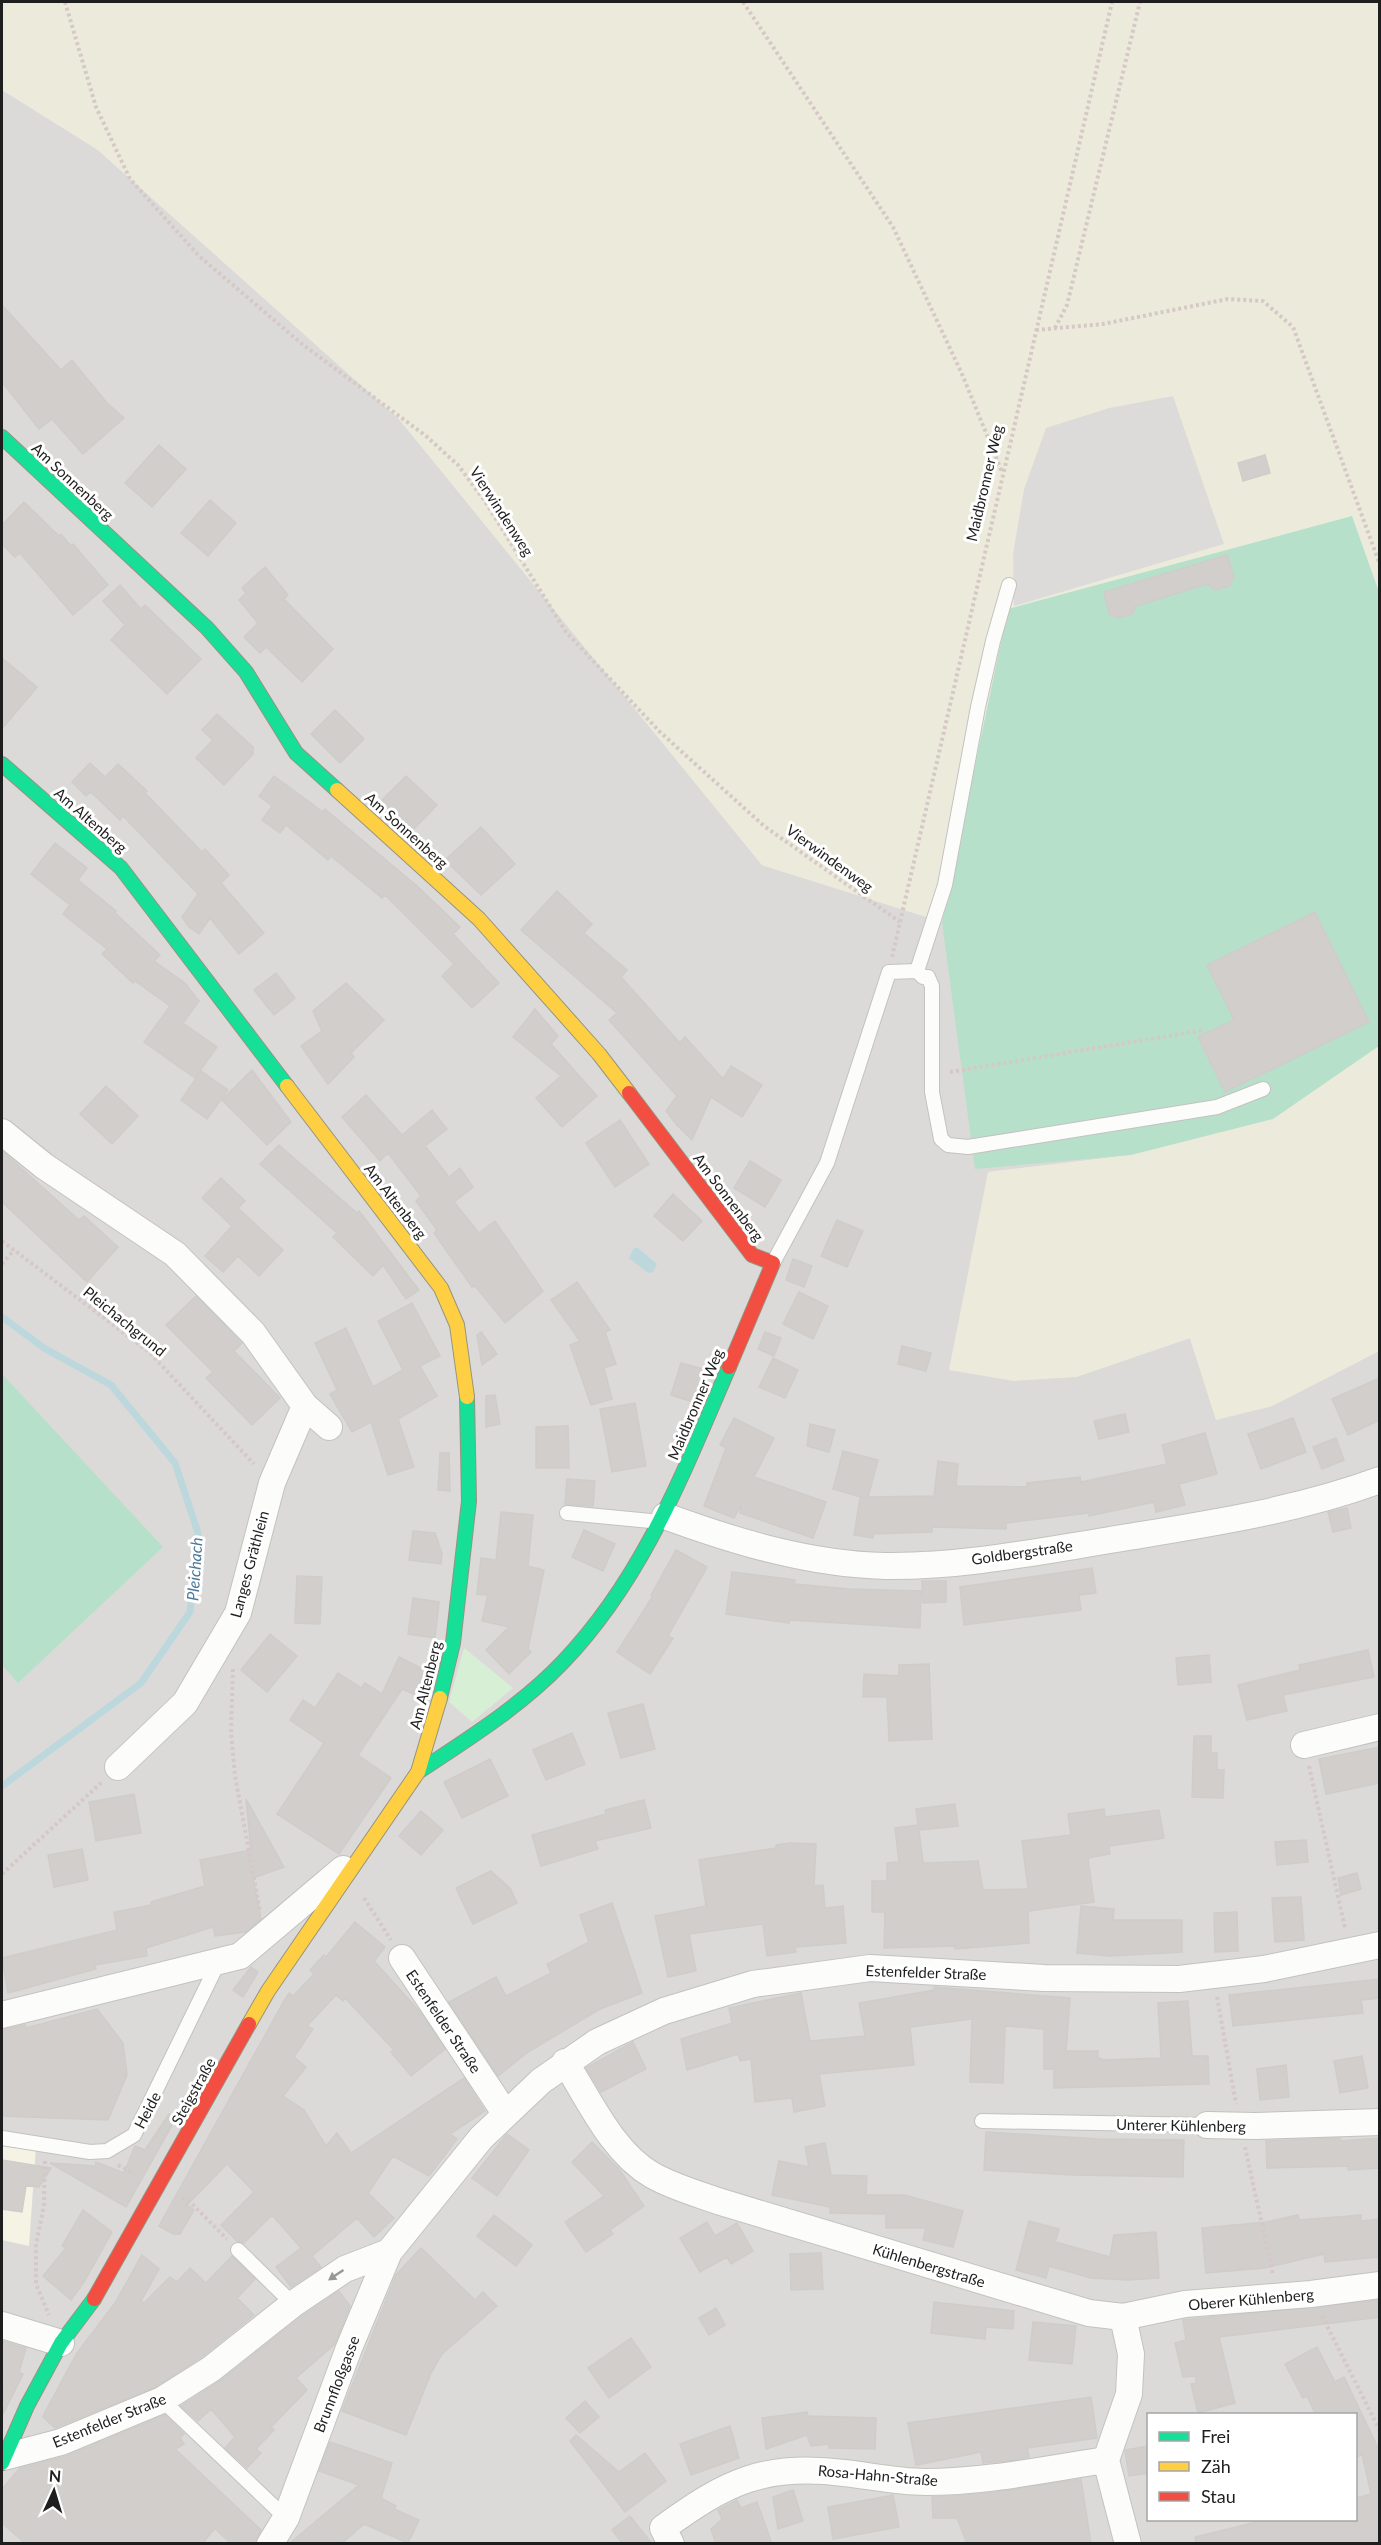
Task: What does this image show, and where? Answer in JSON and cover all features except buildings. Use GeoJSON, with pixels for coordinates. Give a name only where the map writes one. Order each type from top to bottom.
{"type":"FeatureCollection","features":[{"type":"Feature","properties":{"kind":"street","name":"Am Sonnenberg"},"geometry":{"type":"LineString","coordinates":[[2,437],[207,628],[246,672],[296,753],[383,828],[478,920],[599,1054],[752,1255],[773,1263]]}},
{"type":"Feature","properties":{"kind":"street","name":"Am Altenberg"},"geometry":{"type":"LineString","coordinates":[[2,764],[122,868],[392,1220],[441,1288],[457,1325],[467,1394],[469,1501],[453,1643],[438,1709],[418,1772]]}},
{"type":"Feature","properties":{"kind":"street"},"geometry":{"type":"LineString","coordinates":[[2,1132],[44,1166],[175,1254],[253,1333],[305,1406],[329,1427]]}},
{"type":"Feature","properties":{"kind":"street","name":"Maidbronner Weg"},"geometry":{"type":"LineString","coordinates":[[418,1772],[494,1722],[562,1663],[610,1607],[663,1519],[773,1263]]}},
{"type":"Feature","properties":{"kind":"street","name":"Langes Gräthlein"},"geometry":{"type":"LineString","coordinates":[[118,1767],[185,1703],[225,1639],[238,1613],[272,1483],[305,1406]]}},
{"type":"Feature","properties":{"kind":"street","name":"Goldbergstraße"},"geometry":{"type":"LineString","coordinates":[[663,1519],[783,1553],[877,1565],[930,1564],[1050,1550],[1205,1524],[1287,1508],[1345,1493],[1380,1480]]}},
{"type":"Feature","properties":{"kind":"street"},"geometry":{"type":"LineString","coordinates":[[1304,1745],[1380,1726]]}},
{"type":"Feature","properties":{"kind":"street","name":"Steigstraße"},"geometry":{"type":"LineString","coordinates":[[5,2446],[61,2343],[100,2292],[268,1991],[418,1772]]}},
{"type":"Feature","properties":{"kind":"street"},"geometry":{"type":"LineString","coordinates":[[2,2015],[240,1956],[366,1849]]}},
{"type":"Feature","properties":{"kind":"street","name":"Estenfelder Straße"},"geometry":{"type":"LineString","coordinates":[[5,2446],[61,2442],[162,2400],[210,2369],[293,2304],[345,2269],[389,2252],[481,2138],[506,2113],[565,2062],[597,2042],[664,2010],[753,1984],[822,1973],[891,1968],[1044,1978],[1179,1979],[1264,1969],[1380,1946]]}},
{"type":"Feature","properties":{"kind":"street","name":"Estenfelder Straße"},"geometry":{"type":"LineString","coordinates":[[402,1958],[506,2113]]}},
{"type":"Feature","properties":{"kind":"street","name":"Kühlenbergstraße"},"geometry":{"type":"LineString","coordinates":[[565,2062],[624,2152],[650,2174],[670,2184],[721,2202],[1089,2313],[1123,2317]]}},
{"type":"Feature","properties":{"kind":"street","name":"Unterer Kühlenberg"},"geometry":{"type":"LineString","coordinates":[[1207,2125],[1266,2126],[1380,2122]]}},
{"type":"Feature","properties":{"kind":"street","name":"Brunnfloßgasse"},"geometry":{"type":"LineString","coordinates":[[284,2533],[349,2348],[389,2252]]}},
{"type":"Feature","properties":{"kind":"street","name":"Oberer Kühlenberg"},"geometry":{"type":"LineString","coordinates":[[1123,2317],[1185,2304],[1311,2294],[1380,2285]]}},
{"type":"Feature","properties":{"kind":"street"},"geometry":{"type":"LineString","coordinates":[[1123,2317],[1131,2354],[1129,2394],[1106,2460],[1128,2544]]}},
{"type":"Feature","properties":{"kind":"street"},"geometry":{"type":"LineString","coordinates":[[2,2325],[61,2343]]}},
{"type":"Feature","properties":{"kind":"street","name":"Rosa-Hahn-Straße"},"geometry":{"type":"LineString","coordinates":[[667,2536],[699,2502],[728,2485],[780,2471],[799,2469],[923,2482],[980,2480],[1106,2460]]}},
{"type":"Feature","properties":{"kind":"lane"},"geometry":{"type":"LineString","coordinates":[[916,971],[945,885],[981,696],[993,641],[1010,585]]}},
{"type":"Feature","properties":{"kind":"lane"},"geometry":{"type":"LineString","coordinates":[[889,972],[916,971],[923,977],[928,977],[932,986],[934,1003],[931,1075],[941,1139],[948,1145],[968,1147],[1217,1107],[1263,1089]]}},
{"type":"Feature","properties":{"kind":"lane","name":"Maidbronner Weg"},"geometry":{"type":"LineString","coordinates":[[773,1263],[827,1164],[889,972]]}},
{"type":"Feature","properties":{"kind":"lane"},"geometry":{"type":"LineString","coordinates":[[567,1513],[663,1519]]}},
{"type":"Feature","properties":{"kind":"lane","name":"Heide"},"geometry":{"type":"LineString","coordinates":[[2,2138],[101,2151],[123,2143],[134,2135],[219,1961]]}},
{"type":"Feature","properties":{"kind":"lane","name":"Unterer Kühlenberg"},"geometry":{"type":"LineString","coordinates":[[982,2121],[1207,2125]]}},
{"type":"Feature","properties":{"kind":"lane"},"geometry":{"type":"LineString","coordinates":[[238,2250],[293,2304]]}},
{"type":"Feature","properties":{"kind":"lane","name":"Brunnfloßgasse"},"geometry":{"type":"LineString","coordinates":[[162,2400],[284,2533]]}},
{"type":"Feature","properties":{"kind":"path","name":"Vierwindenweg"},"geometry":{"type":"LineString","coordinates":[[65,2],[96,107],[130,178],[199,256],[302,344],[426,435],[458,465],[484,500],[566,632],[660,732],[764,826],[900,922]]}},
{"type":"Feature","properties":{"kind":"path"},"geometry":{"type":"LineString","coordinates":[[743,2],[893,227],[962,374],[1002,474]]}},
{"type":"Feature","properties":{"kind":"path","name":"Maidbronner Weg"},"geometry":{"type":"LineString","coordinates":[[889,972],[1112,2]]}},
{"type":"Feature","properties":{"kind":"path"},"geometry":{"type":"LineString","coordinates":[[1054,329],[1067,305],[1140,2]]}},
{"type":"Feature","properties":{"kind":"path"},"geometry":{"type":"LineString","coordinates":[[1036,330],[1103,324],[1228,299],[1263,301],[1293,327],[1380,565]]}},
{"type":"Feature","properties":{"kind":"path"},"geometry":{"type":"LineString","coordinates":[[931,1075],[1206,1030]]}},
{"type":"Feature","properties":{"kind":"path","name":"Pleichachgrund"},"geometry":{"type":"LineString","coordinates":[[2,1241],[150,1352],[272,1483]]}},
{"type":"Feature","properties":{"kind":"path"},"geometry":{"type":"LineString","coordinates":[[2,1264],[14,1250]]}},
{"type":"Feature","properties":{"kind":"path"},"geometry":{"type":"LineString","coordinates":[[234,1665],[231,1732],[235,1776],[265,1935]]}},
{"type":"Feature","properties":{"kind":"path"},"geometry":{"type":"LineString","coordinates":[[1304,1745],[1351,1953]]}},
{"type":"Feature","properties":{"kind":"path"},"geometry":{"type":"LineString","coordinates":[[2,1874],[118,1767]]}},
{"type":"Feature","properties":{"kind":"path"},"geometry":{"type":"LineString","coordinates":[[350,1874],[402,1958]]}},
{"type":"Feature","properties":{"kind":"path"},"geometry":{"type":"LineString","coordinates":[[48,2145],[44,2169],[44,2206],[36,2244],[36,2284],[61,2343]]}},
{"type":"Feature","properties":{"kind":"path"},"geometry":{"type":"LineString","coordinates":[[101,2151],[116,2164],[191,2203],[238,2250]]}},
{"type":"Feature","properties":{"kind":"path"},"geometry":{"type":"LineString","coordinates":[[1311,2294],[1380,2432]]}},
{"type":"Feature","properties":{"kind":"shaded area"},"geometry":{"type":"Polygon","coordinates":[[[2,2],[1379,2],[1379,595],[1352,516],[1008,609],[942,922],[762,865],[399,419],[98,150],[2,89],[2,2]]]}},
{"type":"Feature","properties":{"kind":"shaded area"},"geometry":{"type":"Polygon","coordinates":[[[2,90],[98,150],[399,419],[762,865],[943,922],[1008,609],[1380,595],[1379,1046],[1131,1155],[988,1172],[1076,1377],[1190,1338],[1216,1419],[1272,1406],[1379,1351],[1379,2543],[2,2543],[2,90]]]}},
{"type":"Feature","properties":{"kind":"shaded area"},"geometry":{"type":"Polygon","coordinates":[[[1173,396],[1224,544],[1014,606],[1013,554],[1024,489],[1046,428],[1109,408],[1173,396]]]}},
{"type":"Feature","properties":{"kind":"shaded area"},"geometry":{"type":"Polygon","coordinates":[[[1379,1046],[1379,1351],[1272,1406],[1216,1420],[1190,1338],[1076,1377],[1014,1381],[949,1370],[988,1172],[1131,1155],[1273,1119],[1379,1046]]]}},
{"type":"Feature","properties":{"kind":"shaded area"},"geometry":{"type":"Polygon","coordinates":[[[2,2142],[36,2147],[29,2246],[2,2240],[2,2142]]]}},
{"type":"Feature","properties":{"kind":"green space"},"geometry":{"type":"Polygon","coordinates":[[[1352,516],[1380,595],[1379,1046],[1273,1119],[1131,1155],[975,1169],[942,922],[1008,609],[1352,516]]]}},
{"type":"Feature","properties":{"kind":"green space"},"geometry":{"type":"Polygon","coordinates":[[[2,1374],[163,1547],[18,1683],[2,1665],[2,1374]]]}},
{"type":"Feature","properties":{"kind":"green space"},"geometry":{"type":"Polygon","coordinates":[[[464,1648],[513,1688],[472,1722],[449,1702],[464,1648]]]}},
{"type":"Feature","properties":{"kind":"water"},"geometry":{"type":"Polygon","coordinates":[[[634,1248],[638,1248],[657,1264],[653,1272],[648,1273],[629,1258],[634,1248]]]}},
{"type":"Feature","properties":{"kind":"waterway","name":"Pleichach"},"geometry":{"type":"LineString","coordinates":[[2,1317],[44,1348],[111,1385],[175,1463],[198,1533],[190,1612],[141,1683],[2,1786]]}},
{"type":"Feature","properties":{"kind":"traffic: fast"},"geometry":{"type":"LineString","coordinates":[[2,437],[207,628],[246,672],[296,753],[337,790]]}},
{"type":"Feature","properties":{"kind":"traffic: fast"},"geometry":{"type":"LineString","coordinates":[[2,764],[121,868],[287,1086]]}},
{"type":"Feature","properties":{"kind":"traffic: fast"},"geometry":{"type":"LineString","coordinates":[[418,1772],[494,1721],[530,1693],[563,1662],[592,1629],[617,1595],[659,1522],[678,1485],[729,1367]]}},
{"type":"Feature","properties":{"kind":"traffic: fast"},"geometry":{"type":"LineString","coordinates":[[440,1698],[453,1643],[469,1501],[467,1397]]}},
{"type":"Feature","properties":{"kind":"traffic: fast"},"geometry":{"type":"LineString","coordinates":[[2,2463],[27,2406],[61,2343],[94,2299]]}},
{"type":"Feature","properties":{"kind":"traffic: slow"},"geometry":{"type":"LineString","coordinates":[[337,790],[479,919],[599,1054],[629,1093]]}},
{"type":"Feature","properties":{"kind":"traffic: slow"},"geometry":{"type":"LineString","coordinates":[[287,1086],[441,1288],[457,1325],[467,1397]]}},
{"type":"Feature","properties":{"kind":"traffic: slow"},"geometry":{"type":"LineString","coordinates":[[249,2024],[268,1991],[418,1772],[440,1698]]}},
{"type":"Feature","properties":{"kind":"traffic: jam"},"geometry":{"type":"LineString","coordinates":[[629,1093],[752,1255],[773,1263],[729,1367]]}},
{"type":"Feature","properties":{"kind":"traffic: jam"},"geometry":{"type":"LineString","coordinates":[[94,2299],[249,2024]]}}]}
